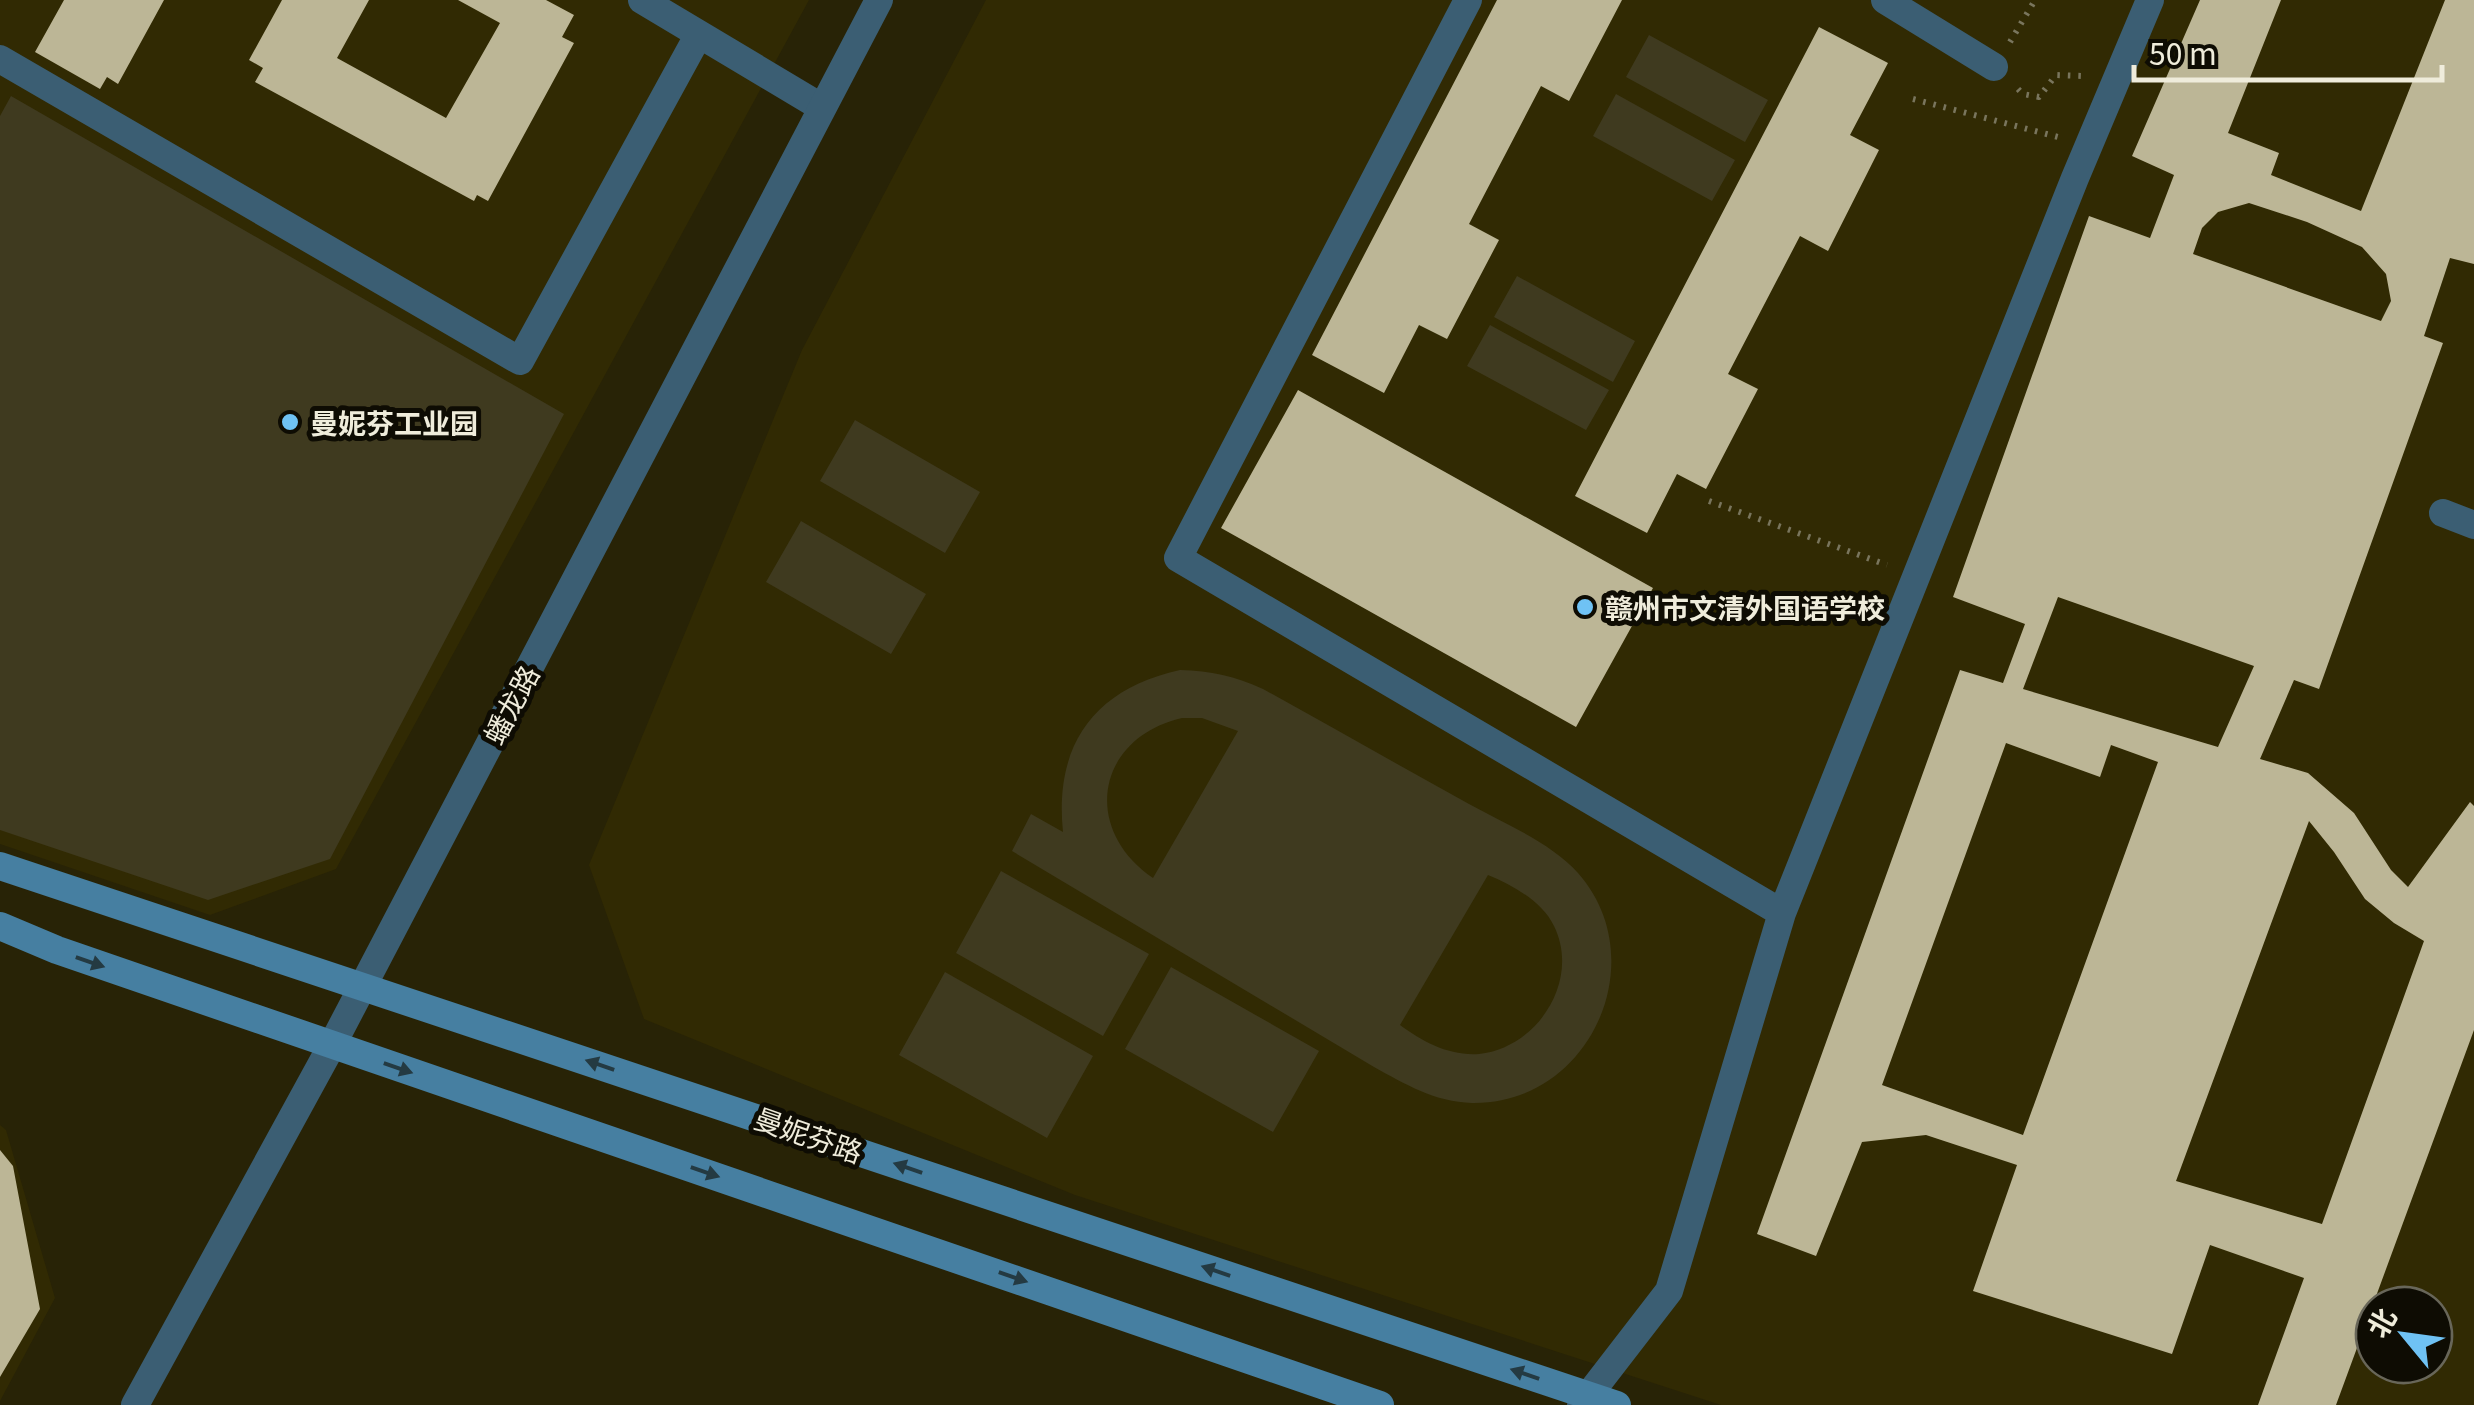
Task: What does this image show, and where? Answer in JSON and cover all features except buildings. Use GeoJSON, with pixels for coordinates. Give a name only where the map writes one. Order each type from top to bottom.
{"type":"FeatureCollection","features":[{"type":"Feature","properties":{"kind":"main road","name":"曼妮芬路"},"geometry":{"type":"LineString","coordinates":[[0,866],[363,985],[1584,1400],[1617,1405]]}},
{"type":"Feature","properties":{"kind":"main road"},"geometry":{"type":"LineString","coordinates":[[0,926],[57,950],[1380,1405]]}},
{"type":"Feature","properties":{"kind":"street"},"geometry":{"type":"LineString","coordinates":[[642,0],[821,107]]}},
{"type":"Feature","properties":{"kind":"street","name":"蟠龙路"},"geometry":{"type":"LineString","coordinates":[[136,1405],[332,1045],[879,0]]}},
{"type":"Feature","properties":{"kind":"street"},"geometry":{"type":"LineString","coordinates":[[1468,0],[1178,558],[1782,912]]}},
{"type":"Feature","properties":{"kind":"street"},"geometry":{"type":"LineString","coordinates":[[1885,0],[1994,68]]}},
{"type":"Feature","properties":{"kind":"street"},"geometry":{"type":"LineString","coordinates":[[1584,1400],[1670,1291],[1782,912],[2088,145],[2150,0]]}},
{"type":"Feature","properties":{"kind":"street"},"geometry":{"type":"LineString","coordinates":[[0,61],[520,361],[699,34]]}},
{"type":"Feature","properties":{"kind":"street"},"geometry":{"type":"LineString","coordinates":[[2443,513],[2474,525]]}},
{"type":"Feature","properties":{"kind":"path"},"geometry":{"type":"LineString","coordinates":[[2035,0],[1994,68],[2023,94],[2039,97],[2056,75],[2084,76],[2091,61]]}},
{"type":"Feature","properties":{"kind":"path"},"geometry":{"type":"LineString","coordinates":[[1912,99],[2088,145]]}},
{"type":"Feature","properties":{"kind":"path"},"geometry":{"type":"LineString","coordinates":[[1710,501],[1916,576]]}},
{"type":"Feature","properties":{"kind":"shaded area","name":"曼妮芬工业园"},"geometry":{"type":"Polygon","coordinates":[[[0,0],[809,0],[336,869],[210,915],[0,844],[0,0]]]}},
{"type":"Feature","properties":{"kind":"shaded area","name":"赣州市文清外国语学校"},"geometry":{"type":"Polygon","coordinates":[[[986,0],[2474,0],[2474,1405],[1721,1405],[1075,1195],[644,1019],[589,865],[802,350],[986,0]]]}},
{"type":"Feature","properties":{"kind":"shaded area"},"geometry":{"type":"Polygon","coordinates":[[[1649,35],[1768,100],[1745,142],[1626,77],[1649,35]]]}},
{"type":"Feature","properties":{"kind":"shaded area"},"geometry":{"type":"Polygon","coordinates":[[[1616,94],[1735,160],[1712,201],[1593,136],[1616,94]]]}},
{"type":"Feature","properties":{"kind":"shaded area"},"geometry":{"type":"Polygon","coordinates":[[[11,96],[564,414],[330,859],[208,900],[0,830],[0,116],[11,96]]]}},
{"type":"Feature","properties":{"kind":"shaded area"},"geometry":{"type":"Polygon","coordinates":[[[1517,276],[1635,341],[1613,382],[1494,317],[1517,276]]]}},
{"type":"Feature","properties":{"kind":"shaded area"},"geometry":{"type":"Polygon","coordinates":[[[1490,325],[1609,390],[1586,430],[1467,366],[1490,325]]]}},
{"type":"Feature","properties":{"kind":"shaded area"},"geometry":{"type":"Polygon","coordinates":[[[855,420],[980,492],[945,553],[820,481],[855,420]]]}},
{"type":"Feature","properties":{"kind":"shaded area"},"geometry":{"type":"Polygon","coordinates":[[[801,521],[926,594],[891,654],[766,582],[801,521]]]}},
{"type":"Feature","properties":{"kind":"shaded area"},"geometry":{"type":"Polygon","coordinates":[[[1180,670],[1213,673],[1263,689],[1526,834],[1567,862],[1600,908],[1611,946],[1609,985],[1598,1021],[1578,1054],[1549,1080],[1514,1097],[1472,1103],[1433,1096],[1374,1067],[1012,851],[1031,814],[1063,832],[1065,773],[1073,748],[1103,707],[1150,679],[1180,670]],[[1182,718],[1153,729],[1131,745],[1116,764],[1108,787],[1108,811],[1115,835],[1130,858],[1153,878],[1238,731],[1202,718],[1182,718]],[[1488,875],[1400,1025],[1427,1042],[1457,1053],[1479,1054],[1519,1039],[1548,1008],[1562,968],[1561,947],[1549,917],[1526,895],[1488,875]]]}},
{"type":"Feature","properties":{"kind":"shaded area"},"geometry":{"type":"Polygon","coordinates":[[[1001,871],[1149,954],[1103,1036],[956,953],[1001,871]]]}},
{"type":"Feature","properties":{"kind":"shaded area"},"geometry":{"type":"Polygon","coordinates":[[[1171,967],[1319,1051],[1273,1132],[1125,1049],[1171,967]]]}},
{"type":"Feature","properties":{"kind":"shaded area"},"geometry":{"type":"Polygon","coordinates":[[[945,972],[1093,1056],[1047,1138],[899,1055],[945,972]]]}},
{"type":"Feature","properties":{"kind":"shaded area"},"geometry":{"type":"Polygon","coordinates":[[[0,1125],[6,1130],[55,1298],[0,1401],[0,1125]]]}},
{"type":"Feature","properties":{"kind":"place","name":"曼妮芬工业园"},"geometry":{"type":"Point","coordinates":[290,422]}},
{"type":"Feature","properties":{"kind":"place","name":"赣州市文清外国语学校"},"geometry":{"type":"Point","coordinates":[1585,607]}}]}
